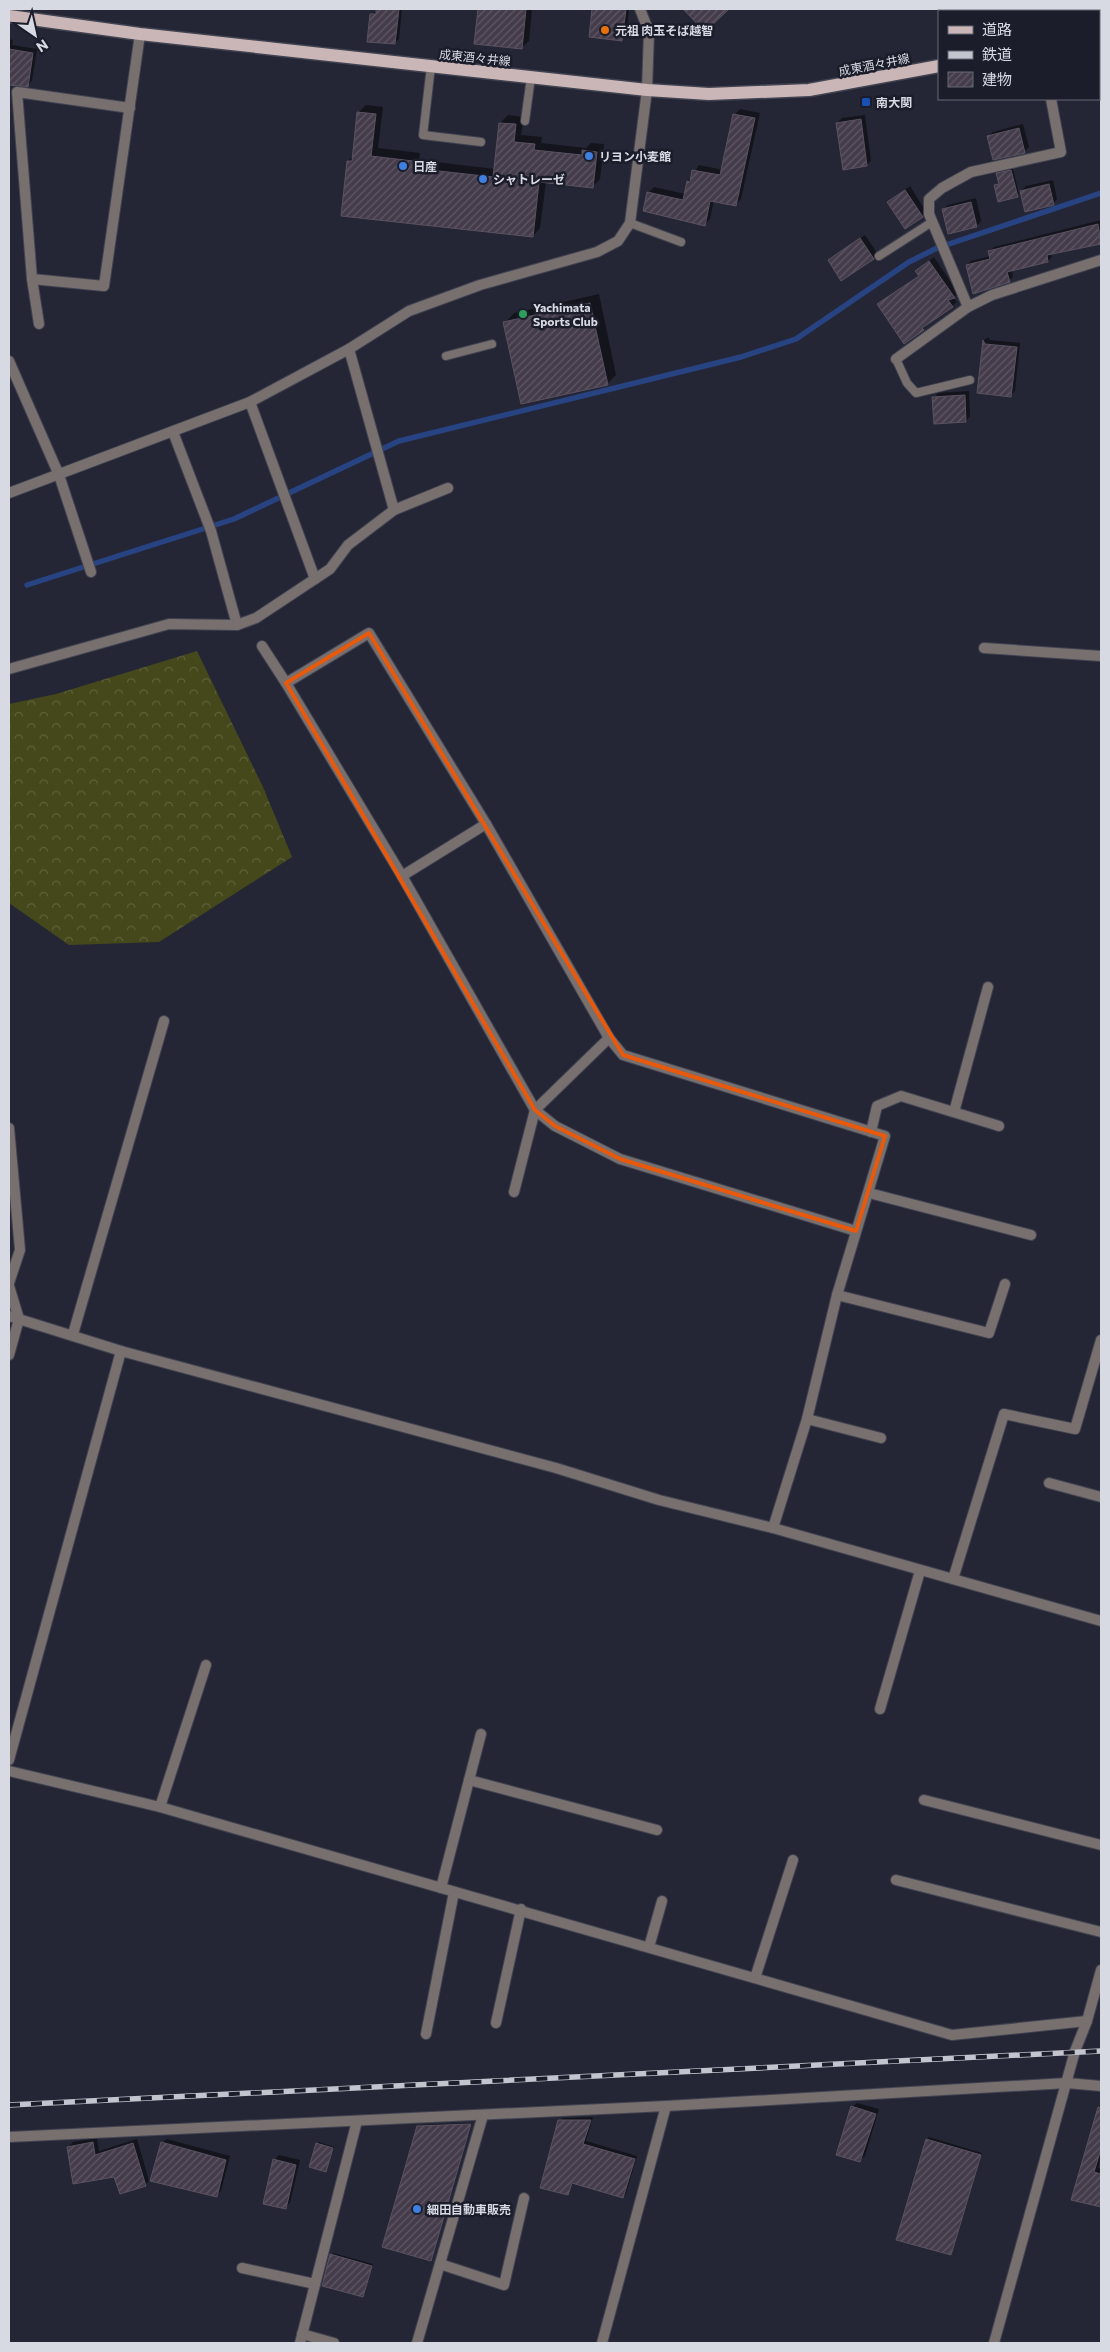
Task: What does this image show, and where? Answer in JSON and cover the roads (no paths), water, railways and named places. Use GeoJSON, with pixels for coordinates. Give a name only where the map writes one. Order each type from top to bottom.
{"type":"FeatureCollection","features":[{"type":"Feature","properties":{"kind":"main road","name":"成東酒々井線"},"geometry":{"type":"LineString","coordinates":[[12,14],[140,34],[647,90],[709,94],[810,90],[938,66]]}},
{"type":"Feature","properties":{"kind":"street"},"geometry":{"type":"LineString","coordinates":[[9,493],[250,402],[350,349],[409,312],[480,285],[597,252],[618,241],[630,223],[647,90],[649,32],[640,9]]}},
{"type":"Feature","properties":{"kind":"street"},"geometry":{"type":"LineString","coordinates":[[32,279],[104,286],[140,34]]}},
{"type":"Feature","properties":{"kind":"street"},"geometry":{"type":"LineString","coordinates":[[39,324],[32,279],[17,92],[130,108]]}},
{"type":"Feature","properties":{"kind":"street"},"geometry":{"type":"LineString","coordinates":[[968,307],[929,214],[929,199],[942,188],[971,172],[1061,152],[1051,100]]}},
{"type":"Feature","properties":{"kind":"street"},"geometry":{"type":"LineString","coordinates":[[896,359],[968,307],[992,295],[1101,260]]}},
{"type":"Feature","properties":{"kind":"street"},"geometry":{"type":"LineString","coordinates":[[350,349],[394,510]]}},
{"type":"Feature","properties":{"kind":"street"},"geometry":{"type":"LineString","coordinates":[[9,361],[59,475],[91,572]]}},
{"type":"Feature","properties":{"kind":"street"},"geometry":{"type":"LineString","coordinates":[[250,402],[315,579]]}},
{"type":"Feature","properties":{"kind":"street"},"geometry":{"type":"LineString","coordinates":[[173,432],[212,531],[236,625]]}},
{"type":"Feature","properties":{"kind":"street"},"geometry":{"type":"LineString","coordinates":[[9,669],[169,624],[236,625],[256,618],[330,569],[348,545],[394,510],[448,488]]}},
{"type":"Feature","properties":{"kind":"street"},"geometry":{"type":"LineString","coordinates":[[286,683],[369,633],[486,824],[609,1038],[623,1055],[885,1136],[837,1295],[806,1419],[773,1528]]}},
{"type":"Feature","properties":{"kind":"street"},"geometry":{"type":"LineString","coordinates":[[262,646],[402,876],[535,1110],[555,1126],[620,1159],[856,1232]]}},
{"type":"Feature","properties":{"kind":"street"},"geometry":{"type":"LineString","coordinates":[[984,648],[1101,656]]}},
{"type":"Feature","properties":{"kind":"street"},"geometry":{"type":"LineString","coordinates":[[402,876],[486,824]]}},
{"type":"Feature","properties":{"kind":"street"},"geometry":{"type":"LineString","coordinates":[[954,1112],[988,987]]}},
{"type":"Feature","properties":{"kind":"street"},"geometry":{"type":"LineString","coordinates":[[73,1334],[164,1021]]}},
{"type":"Feature","properties":{"kind":"street"},"geometry":{"type":"LineString","coordinates":[[514,1192],[535,1110],[609,1038]]}},
{"type":"Feature","properties":{"kind":"street"},"geometry":{"type":"LineString","coordinates":[[871,1132],[877,1106],[901,1096],[999,1126]]}},
{"type":"Feature","properties":{"kind":"street"},"geometry":{"type":"LineString","coordinates":[[9,1128],[20,1250],[9,1284],[14,1317],[9,1355]]}},
{"type":"Feature","properties":{"kind":"street"},"geometry":{"type":"LineString","coordinates":[[869,1193],[1032,1235]]}},
{"type":"Feature","properties":{"kind":"street"},"geometry":{"type":"LineString","coordinates":[[837,1295],[989,1333],[1006,1284]]}},
{"type":"Feature","properties":{"kind":"street"},"geometry":{"type":"LineString","coordinates":[[14,1317],[121,1350],[556,1468],[659,1500],[773,1528],[1101,1621]]}},
{"type":"Feature","properties":{"kind":"street"},"geometry":{"type":"LineString","coordinates":[[954,1579],[1004,1414],[1075,1429],[1101,1340]]}},
{"type":"Feature","properties":{"kind":"street"},"geometry":{"type":"LineString","coordinates":[[9,1760],[121,1350]]}},
{"type":"Feature","properties":{"kind":"street"},"geometry":{"type":"LineString","coordinates":[[806,1419],[881,1438]]}},
{"type":"Feature","properties":{"kind":"street"},"geometry":{"type":"LineString","coordinates":[[1049,1483],[1101,1497]]}},
{"type":"Feature","properties":{"kind":"street"},"geometry":{"type":"LineString","coordinates":[[880,1709],[920,1570]]}},
{"type":"Feature","properties":{"kind":"street"},"geometry":{"type":"LineString","coordinates":[[160,1807],[206,1665]]}},
{"type":"Feature","properties":{"kind":"street"},"geometry":{"type":"LineString","coordinates":[[441,1888],[481,1734]]}},
{"type":"Feature","properties":{"kind":"street"},"geometry":{"type":"LineString","coordinates":[[9,1771],[160,1807],[454,1892],[521,1909],[952,2035],[1087,2020]]}},
{"type":"Feature","properties":{"kind":"street"},"geometry":{"type":"LineString","coordinates":[[469,1780],[657,1830]]}},
{"type":"Feature","properties":{"kind":"street"},"geometry":{"type":"LineString","coordinates":[[924,1800],[1101,1845]]}},
{"type":"Feature","properties":{"kind":"street"},"geometry":{"type":"LineString","coordinates":[[755,1978],[793,1860]]}},
{"type":"Feature","properties":{"kind":"street"},"geometry":{"type":"LineString","coordinates":[[896,1880],[1101,1932]]}},
{"type":"Feature","properties":{"kind":"street"},"geometry":{"type":"LineString","coordinates":[[426,2034],[454,1892]]}},
{"type":"Feature","properties":{"kind":"street"},"geometry":{"type":"LineString","coordinates":[[649,1947],[662,1901]]}},
{"type":"Feature","properties":{"kind":"street"},"geometry":{"type":"LineString","coordinates":[[496,2023],[521,1909]]}},
{"type":"Feature","properties":{"kind":"street"},"geometry":{"type":"LineString","coordinates":[[994,2343],[1075,2051],[1087,2020],[1101,1970]]}},
{"type":"Feature","properties":{"kind":"street"},"geometry":{"type":"LineString","coordinates":[[9,2137],[666,2106],[1067,2083],[1101,2086]]}},
{"type":"Feature","properties":{"kind":"street"},"geometry":{"type":"LineString","coordinates":[[602,2343],[666,2106]]}},
{"type":"Feature","properties":{"kind":"street"},"geometry":{"type":"LineString","coordinates":[[417,2343],[483,2115]]}},
{"type":"Feature","properties":{"kind":"street"},"geometry":{"type":"LineString","coordinates":[[334,2343],[301,2339],[357,2121]]}},
{"type":"Feature","properties":{"kind":"street"},"geometry":{"type":"LineString","coordinates":[[440,2264],[504,2285],[524,2198]]}},
{"type":"Feature","properties":{"kind":"street"},"geometry":{"type":"LineString","coordinates":[[242,2268],[315,2284]]}},
{"type":"Feature","properties":{"kind":"lane"},"geometry":{"type":"LineString","coordinates":[[431,66],[423,135],[481,142]]}},
{"type":"Feature","properties":{"kind":"lane"},"geometry":{"type":"LineString","coordinates":[[525,121],[531,77]]}},
{"type":"Feature","properties":{"kind":"lane"},"geometry":{"type":"LineString","coordinates":[[879,256],[932,222]]}},
{"type":"Feature","properties":{"kind":"lane"},"geometry":{"type":"LineString","coordinates":[[630,223],[681,242]]}},
{"type":"Feature","properties":{"kind":"lane"},"geometry":{"type":"LineString","coordinates":[[446,356],[492,344]]}},
{"type":"Feature","properties":{"kind":"lane"},"geometry":{"type":"LineString","coordinates":[[896,359],[907,383],[916,393],[970,380]]}},
{"type":"Feature","properties":{"kind":"waterway"},"geometry":{"type":"LineString","coordinates":[[27,585],[234,519],[399,441],[741,357],[796,339],[909,262],[937,248],[1101,193]]}},
{"type":"Feature","properties":{"kind":"railway"},"geometry":{"type":"LineString","coordinates":[[9,2105],[1101,2051]]}},
{"type":"Feature","properties":{"kind":"place","name":"元祖 肉玉そば越智"},"geometry":{"type":"Point","coordinates":[605,30]}},
{"type":"Feature","properties":{"kind":"place","name":"南大関"},"geometry":{"type":"Point","coordinates":[866,102]}},
{"type":"Feature","properties":{"kind":"place","name":"リヨン小麦館"},"geometry":{"type":"Point","coordinates":[589,156]}},
{"type":"Feature","properties":{"kind":"place","name":"日産"},"geometry":{"type":"Point","coordinates":[403,166]}},
{"type":"Feature","properties":{"kind":"place","name":"シャトレーゼ"},"geometry":{"type":"Point","coordinates":[483,179]}},
{"type":"Feature","properties":{"kind":"place","name":"Yachimata Sports Club"},"geometry":{"type":"Point","coordinates":[523,314]}},
{"type":"Feature","properties":{"kind":"place","name":"細田自動車販売"},"geometry":{"type":"Point","coordinates":[417,2209]}}]}
